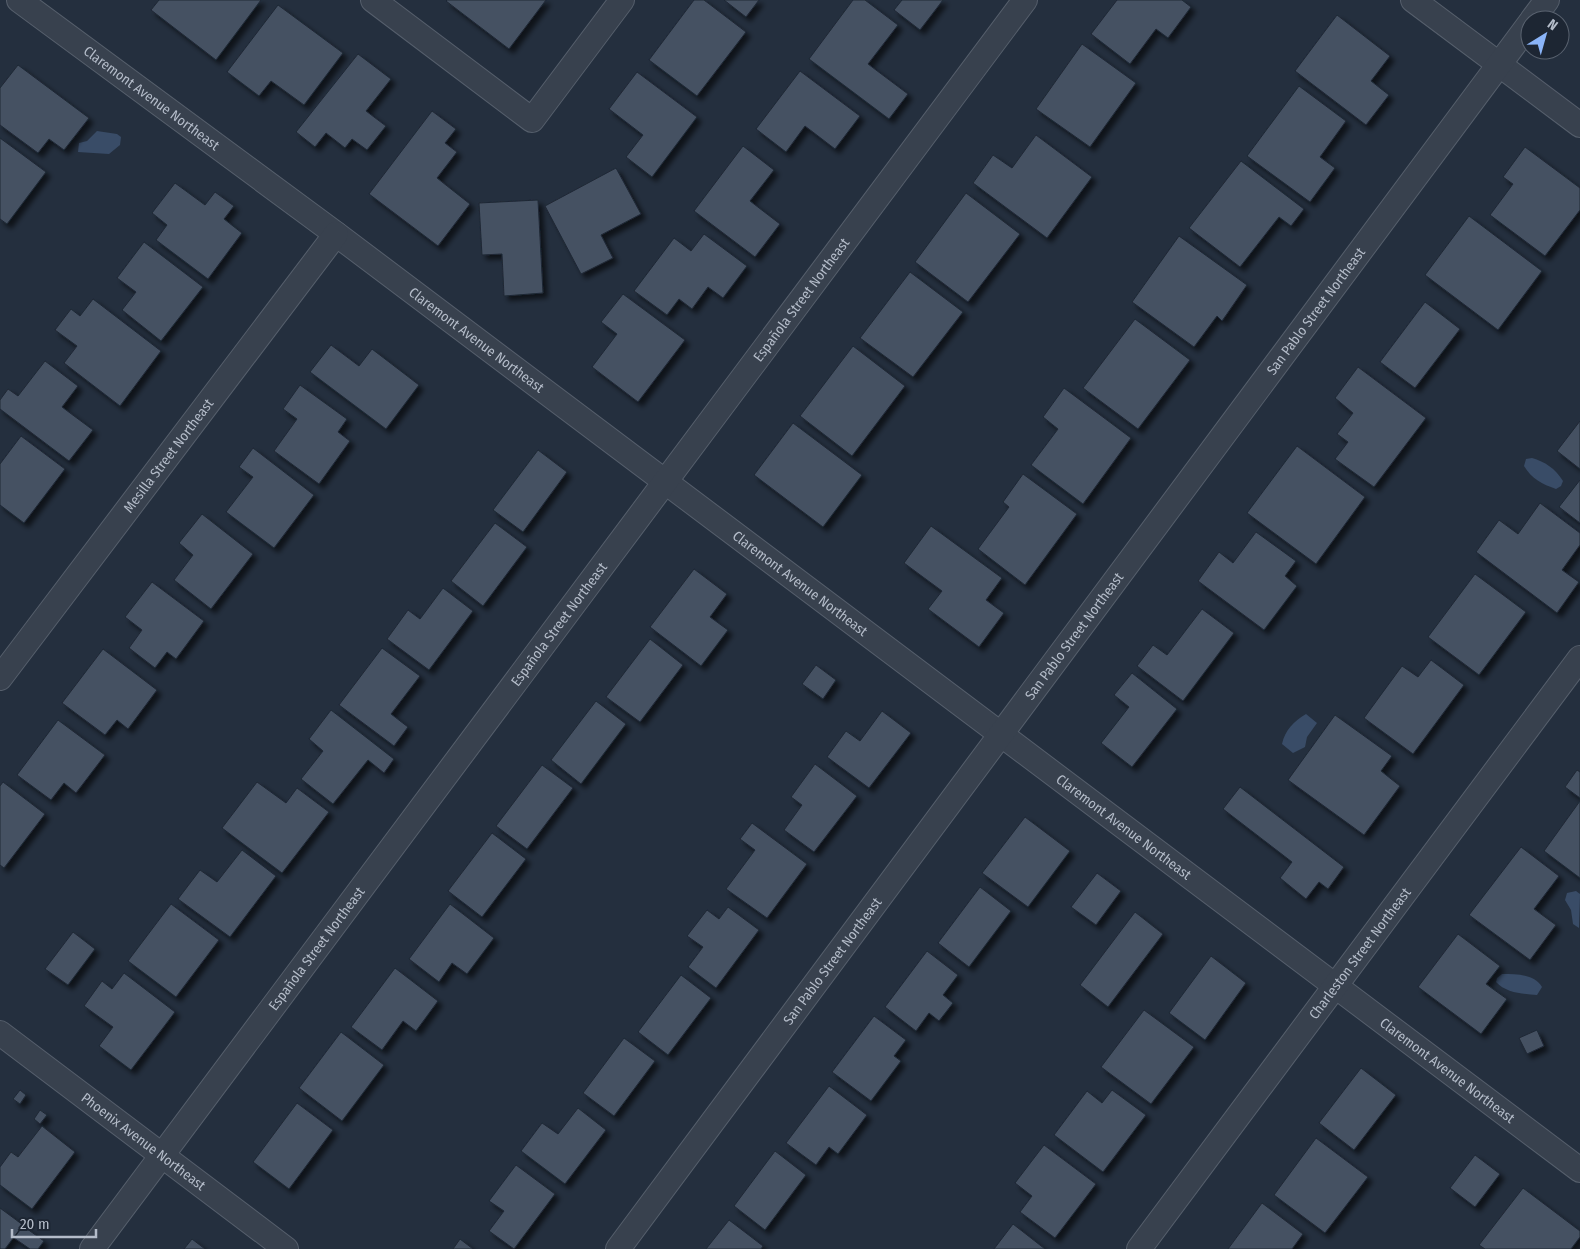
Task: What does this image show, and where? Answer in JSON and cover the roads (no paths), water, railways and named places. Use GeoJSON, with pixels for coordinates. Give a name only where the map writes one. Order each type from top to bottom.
{"type":"FeatureCollection","features":[{"type":"Feature","properties":{"kind":"street","name":"Claremont Avenue Northeast"},"geometry":{"type":"LineString","coordinates":[[19,0],[666,481],[1580,1170]]}},
{"type":"Feature","properties":{"kind":"street"},"geometry":{"type":"LineString","coordinates":[[373,0],[532,120],[622,0]]}},
{"type":"Feature","properties":{"kind":"street","name":"Española Street Northeast"},"geometry":{"type":"LineString","coordinates":[[92,1249],[1025,0]]}},
{"type":"Feature","properties":{"kind":"street"},"geometry":{"type":"LineString","coordinates":[[1413,0],[1580,125]]}},
{"type":"Feature","properties":{"kind":"street","name":"San Pablo Street Northeast"},"geometry":{"type":"LineString","coordinates":[[1539,10],[1547,0]]}},
{"type":"Feature","properties":{"kind":"street","name":"San Pablo Street Northeast"},"geometry":{"type":"LineString","coordinates":[[618,1249],[1520,36]]}},
{"type":"Feature","properties":{"kind":"street","name":"Mesilla Street Northeast"},"geometry":{"type":"LineString","coordinates":[[0,678],[336,234]]}},
{"type":"Feature","properties":{"kind":"street","name":"Charleston Street Northeast"},"geometry":{"type":"LineString","coordinates":[[1139,1249],[1580,658]]}},
{"type":"Feature","properties":{"kind":"street","name":"Phoenix Avenue Northeast"},"geometry":{"type":"LineString","coordinates":[[0,1033],[286,1249]]}},
{"type":"Feature","properties":{"kind":"water"},"geometry":{"type":"Polygon","coordinates":[[[97,131],[117,134],[121,137],[120,145],[109,154],[78,152],[79,143],[87,141],[97,131]]]}},
{"type":"Feature","properties":{"kind":"water"},"geometry":{"type":"Polygon","coordinates":[[[1532,458],[1553,469],[1563,481],[1561,486],[1556,489],[1530,474],[1524,466],[1526,459],[1532,458]]]}},
{"type":"Feature","properties":{"kind":"water"},"geometry":{"type":"Polygon","coordinates":[[[1306,714],[1317,723],[1307,737],[1305,747],[1293,753],[1282,744],[1283,739],[1291,726],[1306,714]]]}},
{"type":"Feature","properties":{"kind":"water"},"geometry":{"type":"Polygon","coordinates":[[[1576,891],[1580,894],[1579,928],[1573,924],[1571,910],[1565,900],[1567,893],[1576,891]]]}},
{"type":"Feature","properties":{"kind":"water"},"geometry":{"type":"Polygon","coordinates":[[[1502,974],[1530,977],[1542,987],[1537,995],[1510,991],[1496,982],[1497,978],[1502,974]]]}}]}
